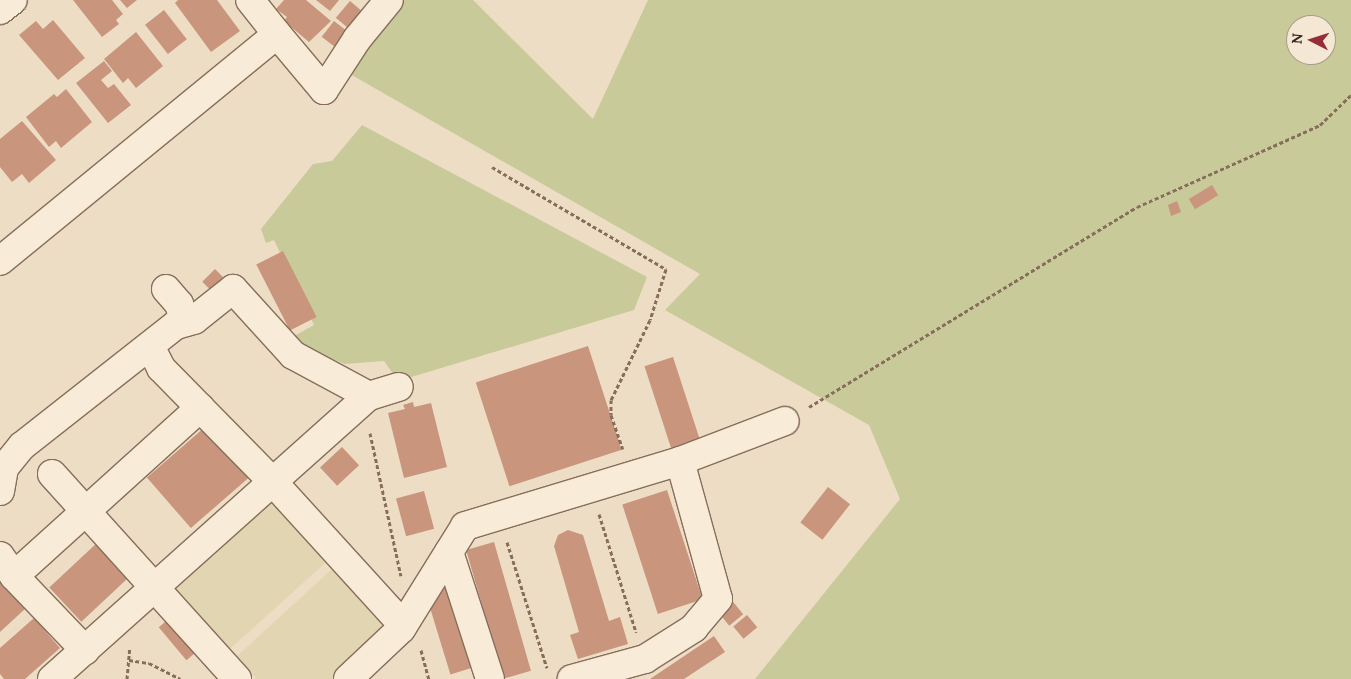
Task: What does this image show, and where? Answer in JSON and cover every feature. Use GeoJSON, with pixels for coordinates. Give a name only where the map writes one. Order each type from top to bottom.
{"type":"FeatureCollection","features":[{"type":"Feature","properties":{"kind":"street"},"geometry":{"type":"LineString","coordinates":[[0,10],[13,0]]}},
{"type":"Feature","properties":{"kind":"street"},"geometry":{"type":"LineString","coordinates":[[250,0],[324,90],[356,39],[388,0]]}},
{"type":"Feature","properties":{"kind":"street"},"geometry":{"type":"LineString","coordinates":[[0,261],[277,34]]}},
{"type":"Feature","properties":{"kind":"street"},"geometry":{"type":"LineString","coordinates":[[166,289],[179,304],[186,322]]}},
{"type":"Feature","properties":{"kind":"street"},"geometry":{"type":"LineString","coordinates":[[0,491],[4,468],[22,446],[150,346],[186,322],[194,320],[233,289],[293,355],[366,398]]}},
{"type":"Feature","properties":{"kind":"street"},"geometry":{"type":"LineString","coordinates":[[150,346],[161,368],[407,618]]}},
{"type":"Feature","properties":{"kind":"street"},"geometry":{"type":"LineString","coordinates":[[52,679],[366,398],[399,387]]}},
{"type":"Feature","properties":{"kind":"street"},"geometry":{"type":"LineString","coordinates":[[85,650],[7,566],[86,511],[200,408]]}},
{"type":"Feature","properties":{"kind":"street"},"geometry":{"type":"LineString","coordinates":[[348,679],[407,618],[465,526],[680,461],[785,421]]}},
{"type":"Feature","properties":{"kind":"street"},"geometry":{"type":"LineString","coordinates":[[572,679],[645,659],[694,628],[718,599],[680,461]]}},
{"type":"Feature","properties":{"kind":"street"},"geometry":{"type":"LineString","coordinates":[[52,474],[237,679]]}},
{"type":"Feature","properties":{"kind":"street"},"geometry":{"type":"LineString","coordinates":[[449,552],[490,679]]}},
{"type":"Feature","properties":{"kind":"path"},"geometry":{"type":"LineString","coordinates":[[785,421],[1137,207],[1320,126],[1351,95]]}},
{"type":"Feature","properties":{"kind":"path"},"geometry":{"type":"LineString","coordinates":[[492,167],[666,269],[650,320],[611,400],[610,415],[634,475]]}},
{"type":"Feature","properties":{"kind":"path"},"geometry":{"type":"LineString","coordinates":[[366,398],[382,500],[407,618],[429,679]]}},
{"type":"Feature","properties":{"kind":"path"},"geometry":{"type":"LineString","coordinates":[[591,488],[645,659]]}},
{"type":"Feature","properties":{"kind":"path"},"geometry":{"type":"LineString","coordinates":[[499,516],[550,679]]}},
{"type":"Feature","properties":{"kind":"path"},"geometry":{"type":"LineString","coordinates":[[129,660],[149,663],[180,679]]}},
{"type":"Feature","properties":{"kind":"shaded area"},"geometry":{"type":"Polygon","coordinates":[[[272,502],[326,562],[230,649],[175,589],[272,502]]]}},
{"type":"Feature","properties":{"kind":"shaded area"},"geometry":{"type":"Polygon","coordinates":[[[332,569],[388,631],[336,679],[257,679],[236,657],[332,569]]]}},
{"type":"Feature","properties":{"kind":"green space"},"geometry":{"type":"Polygon","coordinates":[[[393,0],[473,0],[593,119],[648,0],[1351,0],[1351,679],[755,679],[900,499],[869,425],[665,310],[700,274],[343,70],[393,0]]]}},
{"type":"Feature","properties":{"kind":"green space"},"geometry":{"type":"Polygon","coordinates":[[[362,125],[647,277],[634,310],[398,381],[384,361],[345,364],[312,351],[294,336],[314,325],[274,240],[266,243],[261,229],[313,164],[332,161],[362,125]]]}},
{"type":"Feature","properties":{"kind":"building"},"geometry":{"type":"Polygon","coordinates":[[[73,0],[112,0],[123,14],[116,20],[119,24],[102,37],[73,0]]]}},
{"type":"Feature","properties":{"kind":"building"},"geometry":{"type":"Polygon","coordinates":[[[120,0],[137,0],[127,8],[120,0]]]}},
{"type":"Feature","properties":{"kind":"building"},"geometry":{"type":"Polygon","coordinates":[[[178,0],[217,0],[240,31],[211,52],[175,3],[178,0]]]}},
{"type":"Feature","properties":{"kind":"building"},"geometry":{"type":"Polygon","coordinates":[[[284,0],[306,0],[331,21],[309,42],[284,21],[287,17],[276,9],[284,0]]]}},
{"type":"Feature","properties":{"kind":"building"},"geometry":{"type":"Polygon","coordinates":[[[316,0],[339,0],[330,11],[316,0]]]}},
{"type":"Feature","properties":{"kind":"building"},"geometry":{"type":"Polygon","coordinates":[[[350,1],[363,12],[349,29],[336,18],[350,1]]]}},
{"type":"Feature","properties":{"kind":"building"},"geometry":{"type":"Polygon","coordinates":[[[164,10],[187,39],[168,54],[145,25],[164,10]]]}},
{"type":"Feature","properties":{"kind":"building"},"geometry":{"type":"Polygon","coordinates":[[[53,20],[85,58],[58,80],[19,35],[36,21],[43,29],[53,20]]]}},
{"type":"Feature","properties":{"kind":"building"},"geometry":{"type":"Polygon","coordinates":[[[334,21],[347,31],[334,47],[322,37],[334,21]]]}},
{"type":"Feature","properties":{"kind":"building"},"geometry":{"type":"Polygon","coordinates":[[[136,32],[163,66],[136,88],[128,78],[123,83],[104,59],[136,32]]]}},
{"type":"Feature","properties":{"kind":"building"},"geometry":{"type":"Polygon","coordinates":[[[104,61],[112,71],[101,80],[108,88],[114,84],[131,105],[108,123],[76,83],[104,61]]]}},
{"type":"Feature","properties":{"kind":"building"},"geometry":{"type":"Polygon","coordinates":[[[66,89],[92,122],[61,148],[56,141],[49,147],[26,117],[54,94],[57,97],[66,89]]]}},
{"type":"Feature","properties":{"kind":"building"},"geometry":{"type":"Polygon","coordinates":[[[22,121],[56,160],[29,183],[22,174],[12,182],[0,167],[0,139],[22,121]]]}},
{"type":"Feature","properties":{"kind":"building"},"geometry":{"type":"Polygon","coordinates":[[[1212,185],[1218,195],[1195,209],[1189,199],[1212,185]]]}},
{"type":"Feature","properties":{"kind":"building"},"geometry":{"type":"Polygon","coordinates":[[[1177,201],[1181,212],[1171,216],[1168,205],[1177,201]]]}},
{"type":"Feature","properties":{"kind":"building"},"geometry":{"type":"Polygon","coordinates":[[[283,251],[317,317],[290,331],[256,265],[283,251]]]}},
{"type":"Feature","properties":{"kind":"building"},"geometry":{"type":"Polygon","coordinates":[[[215,269],[224,278],[211,291],[202,282],[215,269]]]}},
{"type":"Feature","properties":{"kind":"building"},"geometry":{"type":"Polygon","coordinates":[[[588,346],[622,450],[509,486],[476,382],[588,346]]]}},
{"type":"Feature","properties":{"kind":"building"},"geometry":{"type":"Polygon","coordinates":[[[673,357],[701,443],[672,452],[644,366],[673,357]]]}},
{"type":"Feature","properties":{"kind":"building"},"geometry":{"type":"Polygon","coordinates":[[[413,402],[414,407],[431,403],[447,467],[404,478],[388,413],[405,409],[403,405],[413,402]]]}},
{"type":"Feature","properties":{"kind":"building"},"geometry":{"type":"Polygon","coordinates":[[[205,427],[249,478],[191,528],[147,478],[205,427]]]}},
{"type":"Feature","properties":{"kind":"building"},"geometry":{"type":"Polygon","coordinates":[[[342,447],[359,465],[337,486],[320,467],[342,447]]]}},
{"type":"Feature","properties":{"kind":"building"},"geometry":{"type":"Polygon","coordinates":[[[828,487],[850,504],[822,540],[800,522],[828,487]]]}},
{"type":"Feature","properties":{"kind":"building"},"geometry":{"type":"Polygon","coordinates":[[[667,490],[703,599],[658,614],[622,505],[667,490]]]}},
{"type":"Feature","properties":{"kind":"building"},"geometry":{"type":"Polygon","coordinates":[[[424,491],[434,529],[406,536],[396,499],[424,491]]]}},
{"type":"Feature","properties":{"kind":"building"},"geometry":{"type":"Polygon","coordinates":[[[568,530],[583,535],[609,621],[620,617],[628,644],[578,659],[570,635],[579,632],[554,546],[558,535],[568,530]]]}},
{"type":"Feature","properties":{"kind":"building"},"geometry":{"type":"Polygon","coordinates":[[[99,541],[131,575],[81,622],[49,587],[99,541]]]}},
{"type":"Feature","properties":{"kind":"building"},"geometry":{"type":"Polygon","coordinates":[[[494,542],[531,671],[503,679],[466,550],[494,542]]]}},
{"type":"Feature","properties":{"kind":"building"},"geometry":{"type":"Polygon","coordinates":[[[0,580],[26,608],[0,632],[0,580]]]}},
{"type":"Feature","properties":{"kind":"building"},"geometry":{"type":"Polygon","coordinates":[[[448,581],[474,667],[450,674],[424,588],[448,581]]]}},
{"type":"Feature","properties":{"kind":"building"},"geometry":{"type":"Polygon","coordinates":[[[730,598],[743,614],[729,626],[716,609],[730,598]]]}},
{"type":"Feature","properties":{"kind":"building"},"geometry":{"type":"Polygon","coordinates":[[[747,615],[757,627],[743,639],[733,627],[747,615]]]}},
{"type":"Feature","properties":{"kind":"building"},"geometry":{"type":"Polygon","coordinates":[[[171,617],[199,650],[186,660],[159,627],[171,617]]]}},
{"type":"Feature","properties":{"kind":"building"},"geometry":{"type":"Polygon","coordinates":[[[34,618],[60,648],[25,679],[4,679],[0,674],[0,648],[34,618]]]}},
{"type":"Feature","properties":{"kind":"building"},"geometry":{"type":"Polygon","coordinates":[[[714,636],[725,652],[684,679],[650,679],[714,636]]]}}]}
